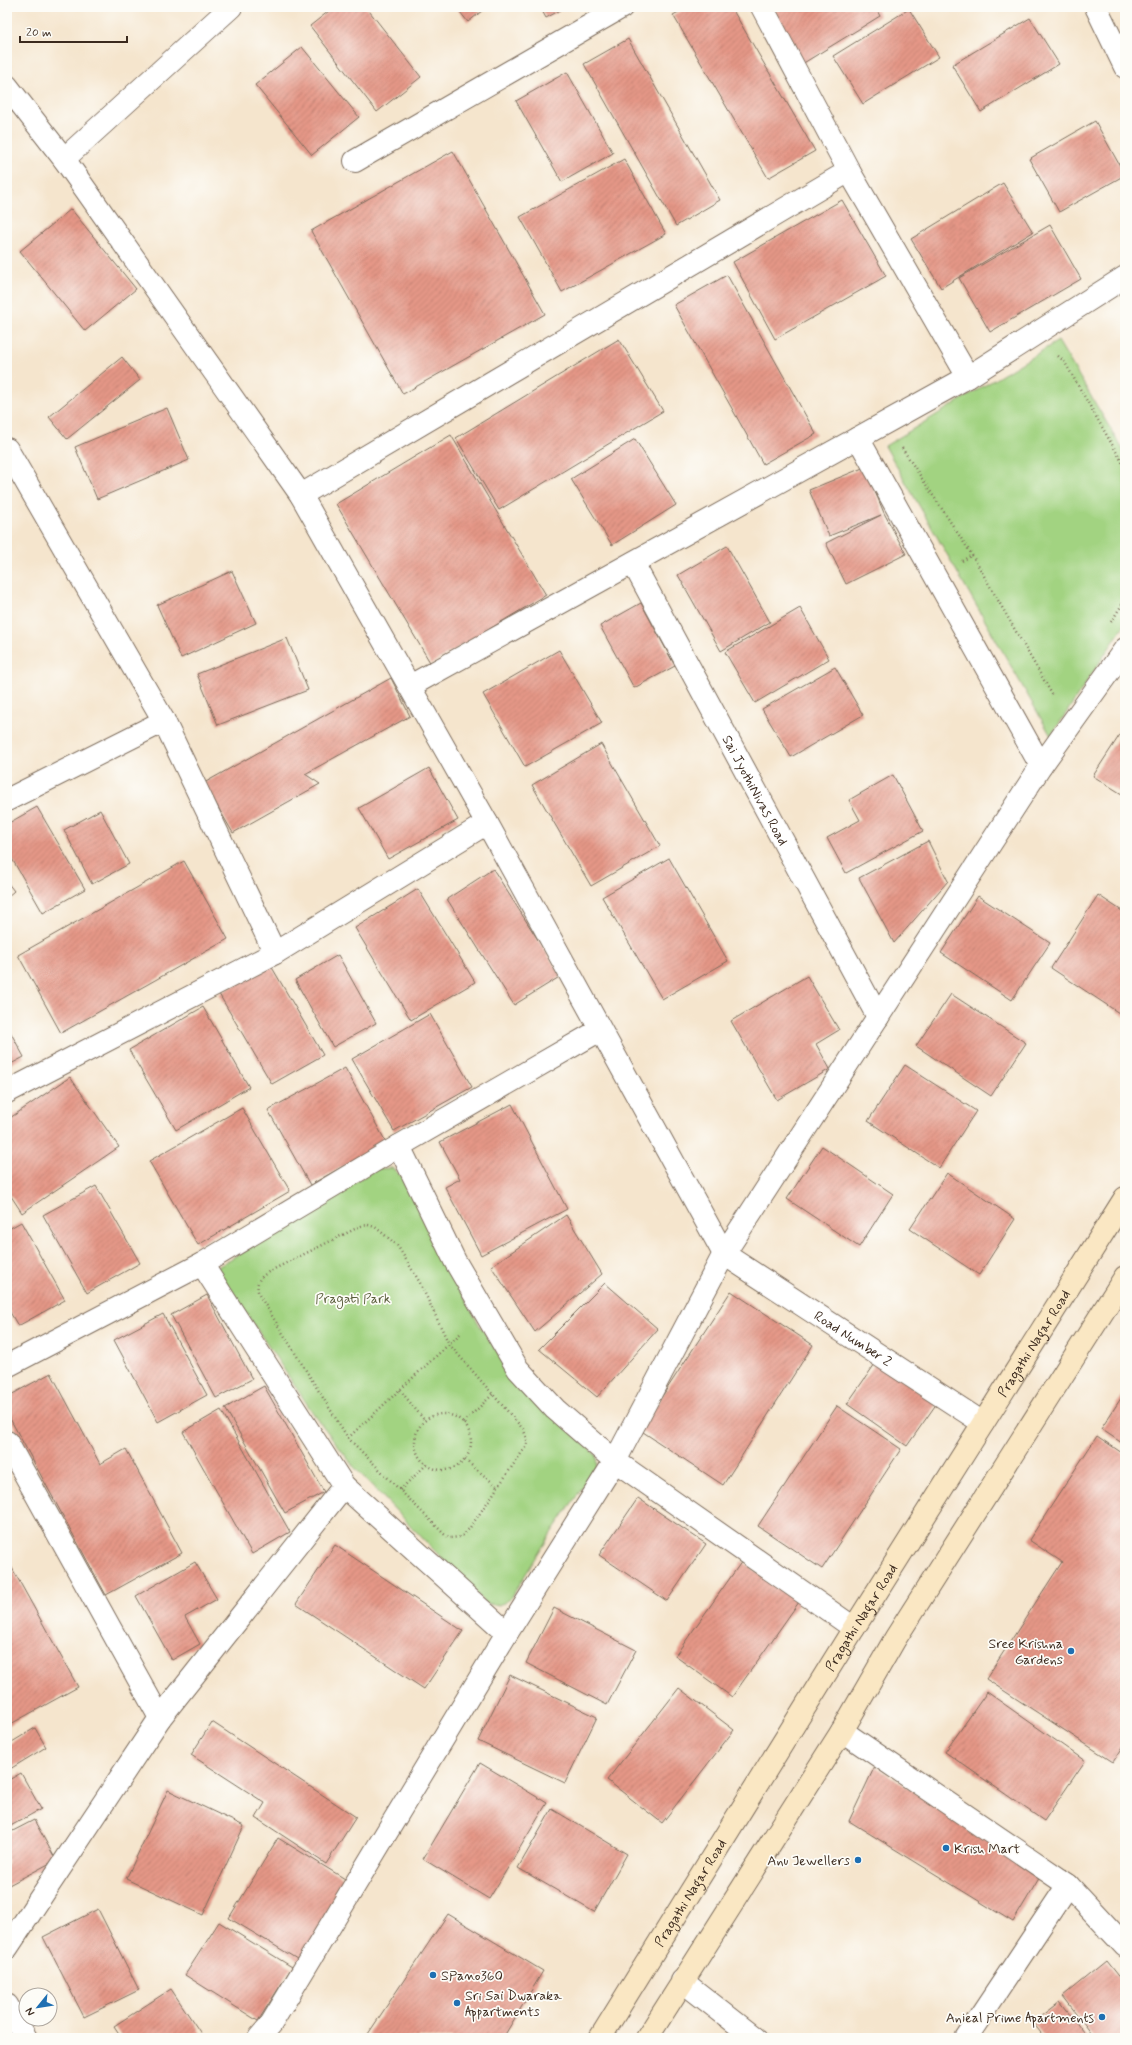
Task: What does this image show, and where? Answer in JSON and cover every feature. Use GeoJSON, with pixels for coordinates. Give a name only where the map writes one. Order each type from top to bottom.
{"type":"FeatureCollection","features":[{"type":"Feature","properties":{"kind":"main road","name":"Pragathi Nagar Road"},"geometry":{"type":"LineString","coordinates":[[600,2038],[854,1628],[1125,1198]]}},
{"type":"Feature","properties":{"kind":"main road"},"geometry":{"type":"LineString","coordinates":[[647,2038],[842,1731],[895,1639],[1125,1278]]}},
{"type":"Feature","properties":{"kind":"street"},"geometry":{"type":"LineString","coordinates":[[64,159],[231,7]]}},
{"type":"Feature","properties":{"kind":"street"},"geometry":{"type":"LineString","coordinates":[[355,161],[622,7]]}},
{"type":"Feature","properties":{"kind":"street"},"geometry":{"type":"LineString","coordinates":[[762,7],[849,171],[968,377]]}},
{"type":"Feature","properties":{"kind":"street"},"geometry":{"type":"LineString","coordinates":[[1100,8],[1125,66]]}},
{"type":"Feature","properties":{"kind":"street"},"geometry":{"type":"LineString","coordinates":[[7,86],[64,159],[301,495],[487,823],[724,1254]]}},
{"type":"Feature","properties":{"kind":"street"},"geometry":{"type":"LineString","coordinates":[[301,495],[849,171]]}},
{"type":"Feature","properties":{"kind":"street"},"geometry":{"type":"LineString","coordinates":[[410,686],[968,377],[1125,277]]}},
{"type":"Feature","properties":{"kind":"street"},"geometry":{"type":"LineString","coordinates":[[858,438],[1041,766]]}},
{"type":"Feature","properties":{"kind":"street"},"geometry":{"type":"LineString","coordinates":[[7,449],[164,721],[275,953]]}},
{"type":"Feature","properties":{"kind":"street","name":"Sai JyothiNivas Road"},"geometry":{"type":"LineString","coordinates":[[633,563],[878,1017]]}},
{"type":"Feature","properties":{"kind":"street"},"geometry":{"type":"LineString","coordinates":[[259,2038],[271,2024],[507,1633],[616,1461],[724,1254],[1041,766],[1125,649]]}},
{"type":"Feature","properties":{"kind":"street"},"geometry":{"type":"LineString","coordinates":[[7,800],[164,721]]}},
{"type":"Feature","properties":{"kind":"street"},"geometry":{"type":"LineString","coordinates":[[7,1092],[275,953],[487,823]]}},
{"type":"Feature","properties":{"kind":"street"},"geometry":{"type":"LineString","coordinates":[[7,1366],[202,1264],[399,1146],[600,1030]]}},
{"type":"Feature","properties":{"kind":"street"},"geometry":{"type":"LineString","coordinates":[[399,1146],[455,1261],[518,1369],[555,1409],[616,1461],[854,1628]]}},
{"type":"Feature","properties":{"kind":"street","name":"Road Number 2"},"geometry":{"type":"LineString","coordinates":[[724,1254],[983,1423]]}},
{"type":"Feature","properties":{"kind":"street"},"geometry":{"type":"LineString","coordinates":[[202,1264],[344,1486],[507,1633]]}},
{"type":"Feature","properties":{"kind":"street"},"geometry":{"type":"LineString","coordinates":[[7,1442],[160,1718]]}},
{"type":"Feature","properties":{"kind":"street"},"geometry":{"type":"LineString","coordinates":[[7,1948],[160,1718],[344,1486]]}},
{"type":"Feature","properties":{"kind":"street"},"geometry":{"type":"LineString","coordinates":[[842,1731],[1068,1885],[1125,1946]]}},
{"type":"Feature","properties":{"kind":"street"},"geometry":{"type":"LineString","coordinates":[[966,2038],[1068,1885]]}},
{"type":"Feature","properties":{"kind":"street"},"geometry":{"type":"LineString","coordinates":[[682,1981],[755,2038]]}},
{"type":"Feature","properties":{"kind":"street"},"geometry":{"type":"LineString","coordinates":[[7,2005],[26,2038]]}},
{"type":"Feature","properties":{"kind":"path"},"geometry":{"type":"LineString","coordinates":[[1053,354],[1064,361],[1125,467]]}},
{"type":"Feature","properties":{"kind":"path"},"geometry":{"type":"LineString","coordinates":[[902,444],[902,450],[972,555],[1054,698],[1056,698]]}},
{"type":"Feature","properties":{"kind":"path"},"geometry":{"type":"LineString","coordinates":[[1108,627],[1125,600]]}},
{"type":"Feature","properties":{"kind":"path"},"geometry":{"type":"LineString","coordinates":[[361,1226],[376,1227],[397,1245],[419,1282],[449,1344],[523,1429],[527,1438],[527,1445],[469,1530],[461,1537],[456,1538],[450,1538],[444,1534],[348,1438],[261,1300],[257,1284],[259,1278],[361,1226]]}},
{"type":"Feature","properties":{"kind":"path"},"geometry":{"type":"LineString","coordinates":[[348,1438],[449,1344]]}},
{"type":"Feature","properties":{"kind":"path"},"geometry":{"type":"LineString","coordinates":[[400,1390],[424,1421]]}},
{"type":"Feature","properties":{"kind":"path"},"geometry":{"type":"LineString","coordinates":[[463,1423],[492,1394]]}},
{"type":"Feature","properties":{"kind":"path"},"geometry":{"type":"LineString","coordinates":[[440,1415],[457,1417],[469,1432],[472,1441],[470,1451],[465,1460],[454,1468],[440,1470],[427,1464],[421,1459],[416,1443],[418,1431],[424,1421],[440,1415]]}},
{"type":"Feature","properties":{"kind":"path"},"geometry":{"type":"LineString","coordinates":[[465,1460],[498,1487]]}},
{"type":"Feature","properties":{"kind":"path"},"geometry":{"type":"LineString","coordinates":[[400,1490],[427,1464]]}},
{"type":"Feature","properties":{"kind":"green space"},"geometry":{"type":"Polygon","coordinates":[[[1058,341],[1125,453],[1125,624],[1051,736],[885,446],[1058,341]]]}},
{"type":"Feature","properties":{"kind":"green space","name":"Pragati Park"},"geometry":{"type":"Polygon","coordinates":[[[392,1168],[406,1180],[448,1268],[480,1326],[518,1383],[596,1455],[597,1465],[590,1477],[553,1530],[511,1598],[499,1606],[485,1603],[354,1467],[313,1413],[216,1268],[376,1169],[392,1168]]]}},
{"type":"Feature","properties":{"kind":"building"},"geometry":{"type":"Polygon","coordinates":[[[334,7],[366,7],[421,77],[377,112],[310,26],[334,7]]]}},
{"type":"Feature","properties":{"kind":"building"},"geometry":{"type":"Polygon","coordinates":[[[456,7],[487,7],[468,22],[456,7]]]}},
{"type":"Feature","properties":{"kind":"building"},"geometry":{"type":"Polygon","coordinates":[[[540,7],[566,7],[546,18],[540,7]]]}},
{"type":"Feature","properties":{"kind":"building"},"geometry":{"type":"Polygon","coordinates":[[[688,7],[731,7],[815,151],[768,178],[673,15],[688,7]]]}},
{"type":"Feature","properties":{"kind":"building"},"geometry":{"type":"Polygon","coordinates":[[[782,7],[875,7],[880,16],[802,64],[771,14],[782,7]]]}},
{"type":"Feature","properties":{"kind":"building"},"geometry":{"type":"Polygon","coordinates":[[[909,9],[939,57],[863,104],[833,56],[909,9]]]}},
{"type":"Feature","properties":{"kind":"building"},"geometry":{"type":"Polygon","coordinates":[[[1030,18],[1059,64],[981,112],[952,65],[1030,18]]]}},
{"type":"Feature","properties":{"kind":"building"},"geometry":{"type":"Polygon","coordinates":[[[628,39],[720,200],[676,226],[584,64],[628,39]]]}},
{"type":"Feature","properties":{"kind":"building"},"geometry":{"type":"Polygon","coordinates":[[[302,47],[359,117],[312,155],[255,85],[302,47]]]}},
{"type":"Feature","properties":{"kind":"building"},"geometry":{"type":"Polygon","coordinates":[[[567,72],[613,153],[562,182],[516,101],[567,72]]]}},
{"type":"Feature","properties":{"kind":"building"},"geometry":{"type":"Polygon","coordinates":[[[1095,121],[1125,175],[1059,212],[1029,159],[1095,121]]]}},
{"type":"Feature","properties":{"kind":"building"},"geometry":{"type":"Polygon","coordinates":[[[453,151],[545,314],[403,394],[311,231],[453,151]]]}},
{"type":"Feature","properties":{"kind":"building"},"geometry":{"type":"Polygon","coordinates":[[[624,159],[666,234],[562,292],[520,217],[624,159]]]}},
{"type":"Feature","properties":{"kind":"building"},"geometry":{"type":"Polygon","coordinates":[[[1003,183],[1033,232],[941,288],[911,239],[1003,183]]]}},
{"type":"Feature","properties":{"kind":"building"},"geometry":{"type":"Polygon","coordinates":[[[842,200],[886,276],[775,339],[733,262],[842,200]]]}},
{"type":"Feature","properties":{"kind":"building"},"geometry":{"type":"Polygon","coordinates":[[[71,209],[136,289],[85,331],[20,251],[71,209]]]}},
{"type":"Feature","properties":{"kind":"building"},"geometry":{"type":"Polygon","coordinates":[[[1050,225],[1081,279],[990,332],[959,278],[1050,225]]]}},
{"type":"Feature","properties":{"kind":"building"},"geometry":{"type":"Polygon","coordinates":[[[727,275],[816,434],[763,464],[674,305],[727,275]]]}},
{"type":"Feature","properties":{"kind":"building"},"geometry":{"type":"Polygon","coordinates":[[[619,339],[663,411],[499,510],[456,438],[619,339]]]}},
{"type":"Feature","properties":{"kind":"building"},"geometry":{"type":"Polygon","coordinates":[[[122,357],[140,380],[67,439],[49,417],[122,357]]]}},
{"type":"Feature","properties":{"kind":"building"},"geometry":{"type":"Polygon","coordinates":[[[167,408],[189,460],[97,499],[75,447],[167,408]]]}},
{"type":"Feature","properties":{"kind":"building"},"geometry":{"type":"Polygon","coordinates":[[[451,435],[546,595],[431,664],[336,504],[451,435]]]}},
{"type":"Feature","properties":{"kind":"building"},"geometry":{"type":"Polygon","coordinates":[[[635,439],[676,505],[612,545],[571,479],[635,439]]]}},
{"type":"Feature","properties":{"kind":"building"},"geometry":{"type":"Polygon","coordinates":[[[865,467],[884,513],[906,554],[846,584],[826,543],[881,515],[829,536],[809,490],[865,467]]]}},
{"type":"Feature","properties":{"kind":"building"},"geometry":{"type":"Polygon","coordinates":[[[727,546],[770,622],[721,651],[678,575],[727,546]]]}},
{"type":"Feature","properties":{"kind":"building"},"geometry":{"type":"Polygon","coordinates":[[[232,571],[256,623],[181,658],[157,605],[232,571]]]}},
{"type":"Feature","properties":{"kind":"building"},"geometry":{"type":"Polygon","coordinates":[[[641,603],[675,666],[634,688],[600,626],[641,603]]]}},
{"type":"Feature","properties":{"kind":"building"},"geometry":{"type":"Polygon","coordinates":[[[800,608],[829,659],[755,703],[725,652],[800,608]]]}},
{"type":"Feature","properties":{"kind":"building"},"geometry":{"type":"Polygon","coordinates":[[[287,638],[308,690],[218,725],[197,674],[287,638]]]}},
{"type":"Feature","properties":{"kind":"building"},"geometry":{"type":"Polygon","coordinates":[[[559,650],[602,723],[525,767],[483,694],[559,650]]]}},
{"type":"Feature","properties":{"kind":"building"},"geometry":{"type":"Polygon","coordinates":[[[835,667],[863,715],[791,757],[762,709],[835,667]]]}},
{"type":"Feature","properties":{"kind":"building"},"geometry":{"type":"Polygon","coordinates":[[[391,678],[410,716],[305,774],[320,784],[233,833],[204,783],[391,678]]]}},
{"type":"Feature","properties":{"kind":"building"},"geometry":{"type":"Polygon","coordinates":[[[1123,730],[1125,731],[1125,796],[1093,776],[1123,730]]]}},
{"type":"Feature","properties":{"kind":"building"},"geometry":{"type":"Polygon","coordinates":[[[601,744],[660,846],[591,886],[532,785],[601,744]]]}},
{"type":"Feature","properties":{"kind":"building"},"geometry":{"type":"Polygon","coordinates":[[[429,768],[458,820],[388,859],[359,808],[429,768]]]}},
{"type":"Feature","properties":{"kind":"building"},"geometry":{"type":"Polygon","coordinates":[[[893,775],[923,831],[846,873],[827,838],[860,820],[849,800],[893,775]]]}},
{"type":"Feature","properties":{"kind":"building"},"geometry":{"type":"Polygon","coordinates":[[[37,807],[85,889],[43,913],[7,850],[7,824],[37,807]]]}},
{"type":"Feature","properties":{"kind":"building"},"geometry":{"type":"Polygon","coordinates":[[[100,810],[129,864],[92,884],[64,830],[100,810]]]}},
{"type":"Feature","properties":{"kind":"building"},"geometry":{"type":"Polygon","coordinates":[[[928,841],[948,881],[894,943],[859,878],[928,841]]]}},
{"type":"Feature","properties":{"kind":"building"},"geometry":{"type":"Polygon","coordinates":[[[669,858],[728,961],[662,999],[602,897],[669,858]]]}},
{"type":"Feature","properties":{"kind":"building"},"geometry":{"type":"Polygon","coordinates":[[[184,861],[228,939],[61,1033],[18,955],[184,861]]]}},
{"type":"Feature","properties":{"kind":"building"},"geometry":{"type":"Polygon","coordinates":[[[493,869],[561,976],[514,1005],[447,899],[493,869]]]}},
{"type":"Feature","properties":{"kind":"building"},"geometry":{"type":"Polygon","coordinates":[[[7,882],[14,891],[7,897],[7,882]]]}},
{"type":"Feature","properties":{"kind":"building"},"geometry":{"type":"Polygon","coordinates":[[[418,889],[475,982],[411,1020],[355,928],[418,889]]]}},
{"type":"Feature","properties":{"kind":"building"},"geometry":{"type":"Polygon","coordinates":[[[1098,895],[1125,913],[1125,1017],[1051,968],[1098,895]]]}},
{"type":"Feature","properties":{"kind":"building"},"geometry":{"type":"Polygon","coordinates":[[[978,896],[1050,943],[1012,1000],[941,953],[978,896]]]}},
{"type":"Feature","properties":{"kind":"building"},"geometry":{"type":"Polygon","coordinates":[[[338,955],[376,1023],[333,1047],[295,980],[338,955]]]}},
{"type":"Feature","properties":{"kind":"building"},"geometry":{"type":"Polygon","coordinates":[[[270,964],[323,1055],[272,1084],[219,994],[270,964]]]}},
{"type":"Feature","properties":{"kind":"building"},"geometry":{"type":"Polygon","coordinates":[[[807,976],[839,1030],[816,1044],[830,1069],[777,1100],[731,1021],[807,976]]]}},
{"type":"Feature","properties":{"kind":"building"},"geometry":{"type":"Polygon","coordinates":[[[951,994],[1026,1043],[991,1096],[916,1046],[951,994]]]}},
{"type":"Feature","properties":{"kind":"building"},"geometry":{"type":"Polygon","coordinates":[[[203,1007],[249,1087],[176,1130],[129,1050],[203,1007]]]}},
{"type":"Feature","properties":{"kind":"building"},"geometry":{"type":"Polygon","coordinates":[[[430,1014],[472,1087],[394,1131],[352,1059],[430,1014]]]}},
{"type":"Feature","properties":{"kind":"building"},"geometry":{"type":"Polygon","coordinates":[[[7,1026],[24,1057],[7,1066],[7,1026]]]}},
{"type":"Feature","properties":{"kind":"building"},"geometry":{"type":"Polygon","coordinates":[[[905,1065],[976,1111],[939,1168],[868,1121],[905,1065]]]}},
{"type":"Feature","properties":{"kind":"building"},"geometry":{"type":"Polygon","coordinates":[[[345,1068],[386,1142],[310,1185],[268,1110],[345,1068]]]}},
{"type":"Feature","properties":{"kind":"building"},"geometry":{"type":"Polygon","coordinates":[[[70,1077],[119,1147],[22,1213],[7,1190],[7,1120],[70,1077]]]}},
{"type":"Feature","properties":{"kind":"building"},"geometry":{"type":"Polygon","coordinates":[[[512,1104],[567,1209],[481,1255],[445,1187],[460,1179],[440,1142],[512,1104]]]}},
{"type":"Feature","properties":{"kind":"building"},"geometry":{"type":"Polygon","coordinates":[[[242,1108],[290,1191],[198,1245],[149,1161],[242,1108]]]}},
{"type":"Feature","properties":{"kind":"building"},"geometry":{"type":"Polygon","coordinates":[[[822,1146],[893,1194],[859,1247],[787,1199],[822,1146]]]}},
{"type":"Feature","properties":{"kind":"building"},"geometry":{"type":"Polygon","coordinates":[[[947,1173],[1015,1219],[979,1275],[910,1229],[947,1173]]]}},
{"type":"Feature","properties":{"kind":"building"},"geometry":{"type":"Polygon","coordinates":[[[96,1186],[140,1263],[87,1293],[43,1215],[96,1186]]]}},
{"type":"Feature","properties":{"kind":"building"},"geometry":{"type":"Polygon","coordinates":[[[566,1215],[602,1274],[535,1332],[491,1266],[566,1215]]]}},
{"type":"Feature","properties":{"kind":"building"},"geometry":{"type":"Polygon","coordinates":[[[21,1222],[65,1300],[18,1326],[7,1307],[7,1230],[21,1222]]]}},
{"type":"Feature","properties":{"kind":"building"},"geometry":{"type":"Polygon","coordinates":[[[605,1283],[658,1329],[597,1397],[539,1349],[605,1283]]]}},
{"type":"Feature","properties":{"kind":"building"},"geometry":{"type":"Polygon","coordinates":[[[731,1291],[813,1345],[723,1485],[640,1430],[731,1291]]]}},
{"type":"Feature","properties":{"kind":"building"},"geometry":{"type":"Polygon","coordinates":[[[207,1295],[252,1379],[216,1398],[171,1315],[207,1295]]]}},
{"type":"Feature","properties":{"kind":"building"},"geometry":{"type":"Polygon","coordinates":[[[163,1314],[207,1395],[158,1422],[114,1340],[163,1314]]]}},
{"type":"Feature","properties":{"kind":"building"},"geometry":{"type":"Polygon","coordinates":[[[877,1361],[937,1403],[907,1446],[847,1404],[877,1361]]]}},
{"type":"Feature","properties":{"kind":"building"},"geometry":{"type":"Polygon","coordinates":[[[51,1373],[100,1464],[126,1449],[182,1553],[106,1595],[7,1413],[7,1397],[51,1373]]]}},
{"type":"Feature","properties":{"kind":"building"},"geometry":{"type":"Polygon","coordinates":[[[264,1386],[324,1492],[285,1513],[225,1408],[264,1386]]]}},
{"type":"Feature","properties":{"kind":"building"},"geometry":{"type":"Polygon","coordinates":[[[1125,1392],[1125,1445],[1101,1429],[1125,1392]]]}},
{"type":"Feature","properties":{"kind":"building"},"geometry":{"type":"Polygon","coordinates":[[[837,1406],[901,1449],[822,1569],[758,1526],[837,1406]]]}},
{"type":"Feature","properties":{"kind":"building"},"geometry":{"type":"Polygon","coordinates":[[[221,1410],[290,1532],[252,1554],[183,1432],[221,1410]]]}},
{"type":"Feature","properties":{"kind":"building"},"geometry":{"type":"Polygon","coordinates":[[[1097,1436],[1125,1455],[1125,1744],[1113,1762],[986,1679],[1062,1562],[1029,1540],[1097,1436]]]}},
{"type":"Feature","properties":{"kind":"building"},"geometry":{"type":"Polygon","coordinates":[[[638,1498],[706,1544],[667,1601],[599,1555],[638,1498]]]}},
{"type":"Feature","properties":{"kind":"building"},"geometry":{"type":"Polygon","coordinates":[[[335,1545],[463,1631],[424,1689],[296,1604],[335,1545]]]}},
{"type":"Feature","properties":{"kind":"building"},"geometry":{"type":"Polygon","coordinates":[[[7,1559],[78,1687],[7,1726],[7,1559]]]}},
{"type":"Feature","properties":{"kind":"building"},"geometry":{"type":"Polygon","coordinates":[[[742,1561],[799,1602],[732,1697],[675,1656],[742,1561]]]}},
{"type":"Feature","properties":{"kind":"building"},"geometry":{"type":"Polygon","coordinates":[[[195,1562],[217,1599],[185,1617],[200,1644],[172,1660],[136,1596],[195,1562]]]}},
{"type":"Feature","properties":{"kind":"building"},"geometry":{"type":"Polygon","coordinates":[[[554,1608],[636,1650],[607,1705],[526,1663],[554,1608]]]}},
{"type":"Feature","properties":{"kind":"building"},"geometry":{"type":"Polygon","coordinates":[[[510,1675],[597,1717],[565,1783],[478,1741],[510,1675]]]}},
{"type":"Feature","properties":{"kind":"building"},"geometry":{"type":"Polygon","coordinates":[[[679,1688],[734,1730],[662,1823],[607,1780],[679,1688]]]}},
{"type":"Feature","properties":{"kind":"building"},"geometry":{"type":"Polygon","coordinates":[[[987,1692],[1085,1761],[1044,1821],[945,1752],[987,1692]]]}},
{"type":"Feature","properties":{"kind":"building"},"geometry":{"type":"Polygon","coordinates":[[[212,1722],[356,1817],[326,1864],[256,1818],[265,1803],[191,1755],[212,1722]]]}},
{"type":"Feature","properties":{"kind":"building"},"geometry":{"type":"Polygon","coordinates":[[[35,1728],[46,1747],[10,1769],[7,1763],[7,1745],[35,1728]]]}},
{"type":"Feature","properties":{"kind":"building"},"geometry":{"type":"Polygon","coordinates":[[[480,1763],[547,1803],[489,1899],[423,1859],[480,1763]]]}},
{"type":"Feature","properties":{"kind":"building","name":"Krish Mart"},"geometry":{"type":"Polygon","coordinates":[[[875,1766],[1041,1875],[1013,1922],[849,1821],[875,1766]]]}},
{"type":"Feature","properties":{"kind":"building"},"geometry":{"type":"Polygon","coordinates":[[[21,1773],[41,1809],[7,1828],[7,1781],[21,1773]]]}},
{"type":"Feature","properties":{"kind":"building"},"geometry":{"type":"Polygon","coordinates":[[[168,1790],[244,1826],[203,1915],[126,1879],[168,1790]]]}},
{"type":"Feature","properties":{"kind":"building"},"geometry":{"type":"Polygon","coordinates":[[[552,1809],[627,1854],[594,1912],[518,1868],[552,1809]]]}},
{"type":"Feature","properties":{"kind":"building"},"geometry":{"type":"Polygon","coordinates":[[[34,1820],[56,1860],[7,1886],[7,1834],[34,1820]]]}},
{"type":"Feature","properties":{"kind":"building"},"geometry":{"type":"Polygon","coordinates":[[[278,1838],[350,1882],[302,1962],[229,1918],[278,1838]]]}},
{"type":"Feature","properties":{"kind":"building"},"geometry":{"type":"Polygon","coordinates":[[[98,1909],[139,1990],[84,2017],[43,1937],[98,1909]]]}},
{"type":"Feature","properties":{"kind":"building","name":"Sri Sai Dwaraka Appartments"},"geometry":{"type":"Polygon","coordinates":[[[448,1914],[543,1971],[503,2038],[374,2038],[368,2034],[448,1914]]]}},
{"type":"Feature","properties":{"kind":"building"},"geometry":{"type":"Polygon","coordinates":[[[219,1922],[292,1967],[258,2021],[185,1975],[219,1922]]]}},
{"type":"Feature","properties":{"kind":"building","name":"Anieal Prime Apartments"},"geometry":{"type":"Polygon","coordinates":[[[1106,1961],[1125,1985],[1125,2038],[1095,2038],[1063,1996],[1106,1961]]]}},
{"type":"Feature","properties":{"kind":"building"},"geometry":{"type":"Polygon","coordinates":[[[171,1989],[204,2038],[122,2038],[114,2026],[171,1989]]]}},
{"type":"Feature","properties":{"kind":"building"},"geometry":{"type":"Polygon","coordinates":[[[1060,2002],[1088,2038],[1045,2038],[1033,2023],[1060,2002]]]}},
{"type":"Feature","properties":{"kind":"place","name":"Sree Krishna Gardens"},"geometry":{"type":"Point","coordinates":[1071,1651]}},
{"type":"Feature","properties":{"kind":"place","name":"Krish Mart"},"geometry":{"type":"Point","coordinates":[946,1848]}},
{"type":"Feature","properties":{"kind":"place","name":"Anu Jewellers"},"geometry":{"type":"Point","coordinates":[858,1860]}},
{"type":"Feature","properties":{"kind":"place","name":"SPano360"},"geometry":{"type":"Point","coordinates":[433,1975]}},
{"type":"Feature","properties":{"kind":"place","name":"Sri Sai Dwaraka Appartments"},"geometry":{"type":"Point","coordinates":[457,2003]}},
{"type":"Feature","properties":{"kind":"place","name":"Anieal Prime Apartments"},"geometry":{"type":"Point","coordinates":[1102,2017]}}]}
